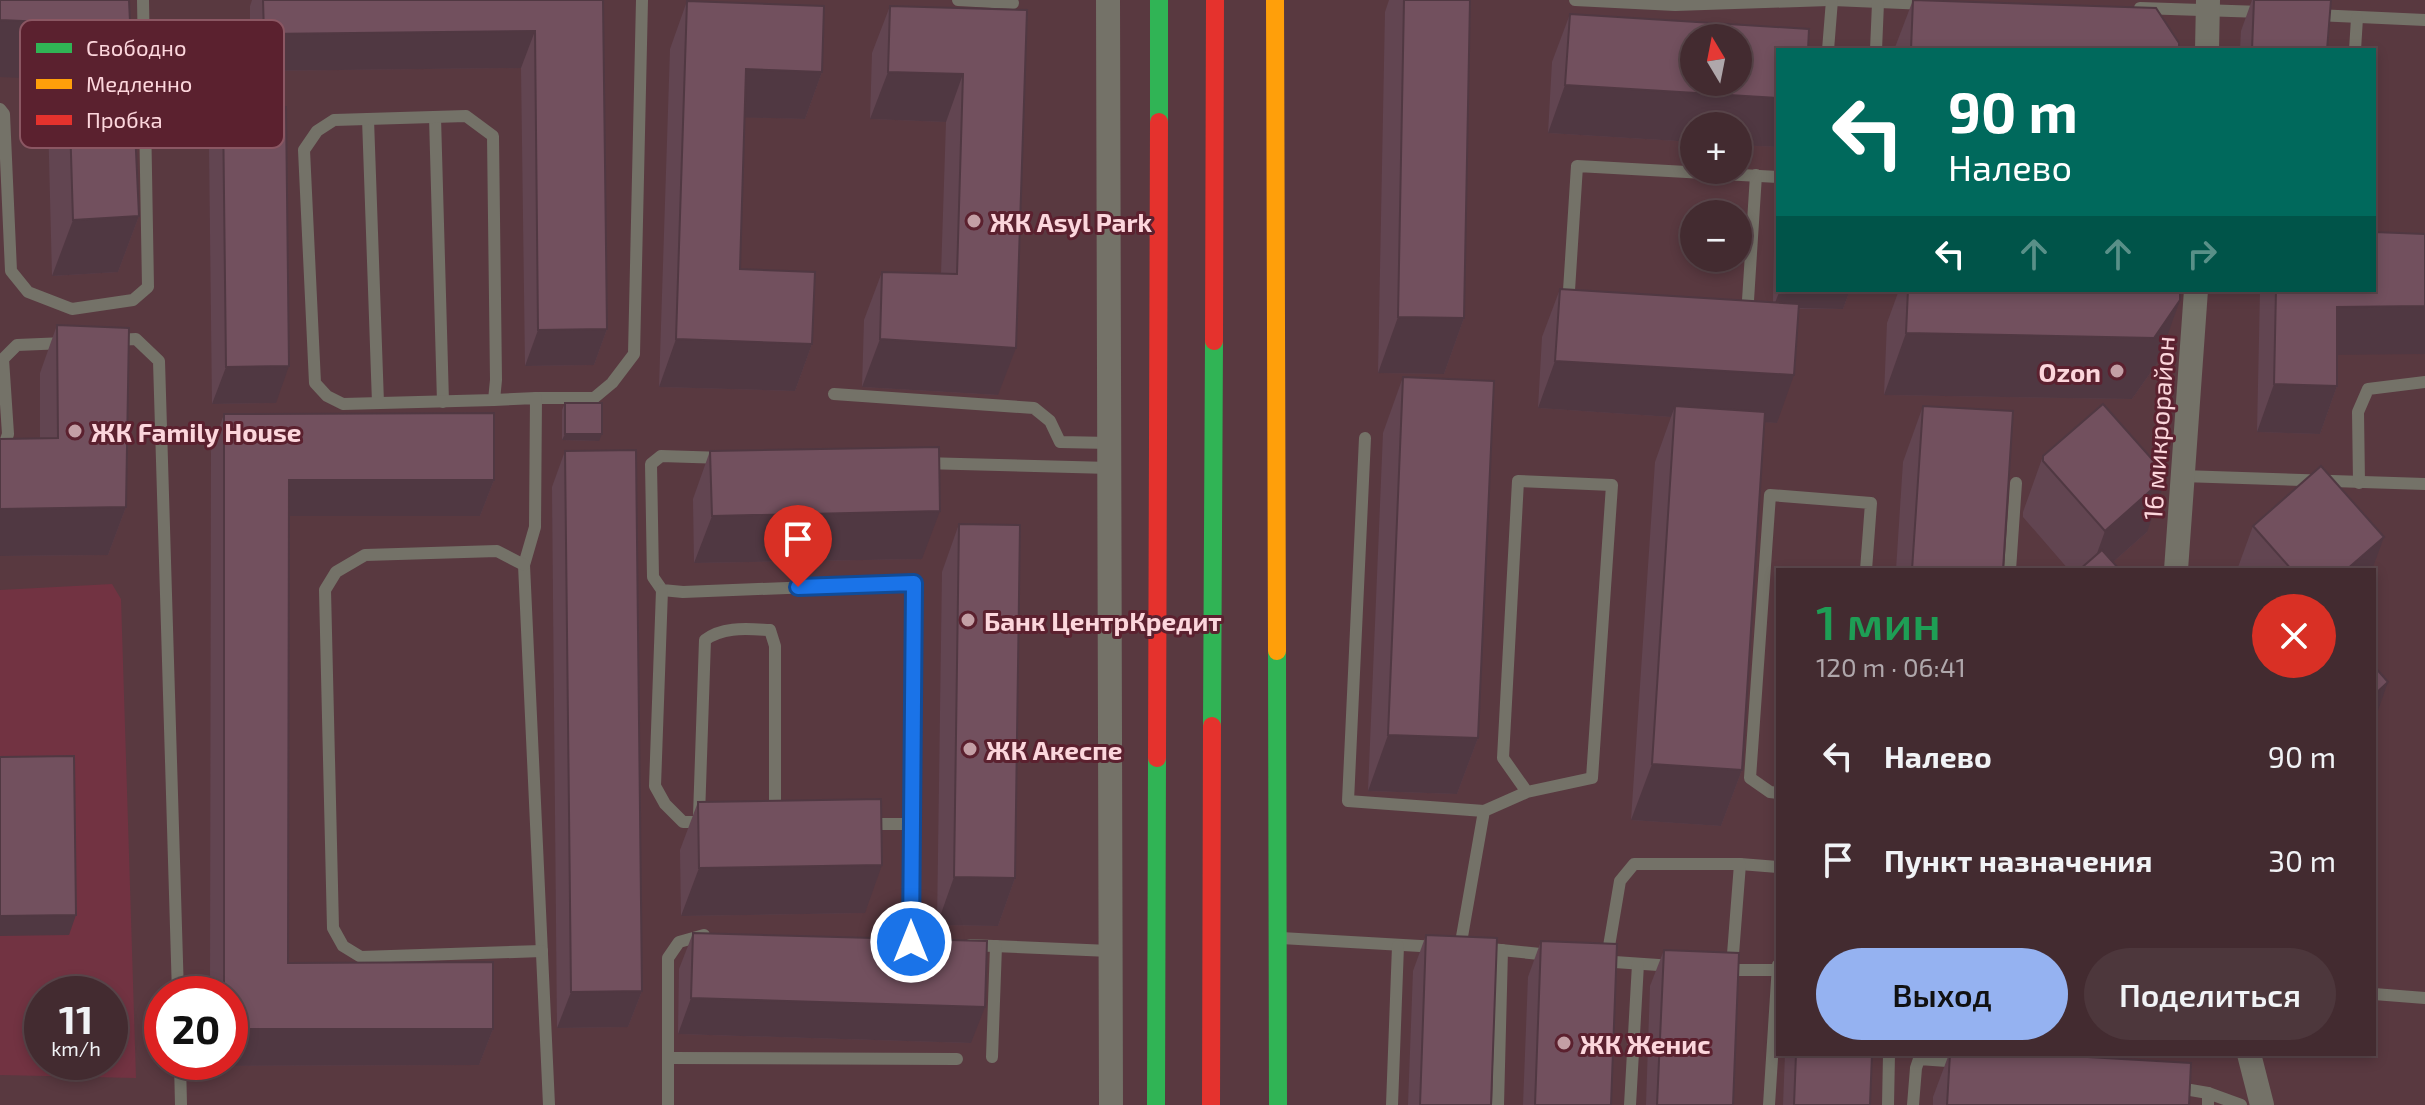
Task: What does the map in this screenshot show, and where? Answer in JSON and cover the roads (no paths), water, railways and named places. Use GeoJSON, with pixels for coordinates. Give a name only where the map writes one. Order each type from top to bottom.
{"type":"FeatureCollection","features":[{"type":"Feature","properties":{"kind":"main road"},"geometry":{"type":"LineString","coordinates":[[1156,1105],[1163,943],[1159,0]]}},
{"type":"Feature","properties":{"kind":"main road"},"geometry":{"type":"LineString","coordinates":[[1211,1105],[1205,942],[1215,0]]}},
{"type":"Feature","properties":{"kind":"main road"},"geometry":{"type":"LineString","coordinates":[[1275,0],[1278,1105]]}},
{"type":"Feature","properties":{"kind":"street"},"geometry":{"type":"LineString","coordinates":[[1108,0],[1111,1105]]}},
{"type":"Feature","properties":{"kind":"street"},"geometry":{"type":"LineString","coordinates":[[2207,48],[2208,5]]}},
{"type":"Feature","properties":{"kind":"street","name":"16 микрорайон"},"geometry":{"type":"LineString","coordinates":[[2176,568],[2196,292]]}},
{"type":"Feature","properties":{"kind":"street"},"geometry":{"type":"LineString","coordinates":[[2250,1056],[2262,1105]]}},
{"type":"Feature","properties":{"kind":"lane"},"geometry":{"type":"LineString","coordinates":[[143,0],[143,20]]}},
{"type":"Feature","properties":{"kind":"lane"},"geometry":{"type":"LineString","coordinates":[[494,400],[493,136],[466,116],[334,120],[317,131],[304,150],[315,383],[327,396],[343,404],[594,398],[612,383],[634,354],[642,0]]}},
{"type":"Feature","properties":{"kind":"lane"},"geometry":{"type":"LineString","coordinates":[[958,0],[1013,3]]}},
{"type":"Feature","properties":{"kind":"lane"},"geometry":{"type":"LineString","coordinates":[[1575,0],[1831,0],[1941,5]]}},
{"type":"Feature","properties":{"kind":"lane"},"geometry":{"type":"LineString","coordinates":[[1828,48],[1831,0]]}},
{"type":"Feature","properties":{"kind":"lane"},"geometry":{"type":"LineString","coordinates":[[1876,48],[1878,3]]}},
{"type":"Feature","properties":{"kind":"lane"},"geometry":{"type":"LineString","coordinates":[[2129,8],[2208,5],[2283,13]]}},
{"type":"Feature","properties":{"kind":"lane"},"geometry":{"type":"LineString","coordinates":[[2298,14],[2425,20]]}},
{"type":"Feature","properties":{"kind":"lane"},"geometry":{"type":"LineString","coordinates":[[2355,48],[2357,18]]}},
{"type":"Feature","properties":{"kind":"lane"},"geometry":{"type":"LineString","coordinates":[[0,109],[4,114],[11,271],[28,292],[72,309],[133,300],[148,287],[146,148]]}},
{"type":"Feature","properties":{"kind":"lane"},"geometry":{"type":"LineString","coordinates":[[435,117],[443,402]]}},
{"type":"Feature","properties":{"kind":"lane"},"geometry":{"type":"LineString","coordinates":[[368,119],[378,403]]}},
{"type":"Feature","properties":{"kind":"lane"},"geometry":{"type":"LineString","coordinates":[[1583,311],[1568,310],[1577,166],[1776,177]]}},
{"type":"Feature","properties":{"kind":"lane"},"geometry":{"type":"LineString","coordinates":[[1732,319],[1747,319],[1756,175]]}},
{"type":"Feature","properties":{"kind":"lane"},"geometry":{"type":"LineString","coordinates":[[106,341],[136,339],[159,361],[177,976]]}},
{"type":"Feature","properties":{"kind":"lane"},"geometry":{"type":"LineString","coordinates":[[0,458],[8,434],[5,349],[17,345],[76,342]]}},
{"type":"Feature","properties":{"kind":"lane"},"geometry":{"type":"LineString","coordinates":[[2359,483],[2358,412],[2368,389],[2425,382]]}},
{"type":"Feature","properties":{"kind":"lane"},"geometry":{"type":"LineString","coordinates":[[834,394],[1034,408],[1050,421],[1060,442],[1110,443]]}},
{"type":"Feature","properties":{"kind":"lane"},"geometry":{"type":"LineString","coordinates":[[536,398],[535,527],[524,565],[549,1105]]}},
{"type":"Feature","properties":{"kind":"lane"},"geometry":{"type":"LineString","coordinates":[[1365,438],[1348,801],[1484,811],[1527,792],[1592,778],[1612,485],[1518,481],[1503,758],[1527,792]]}},
{"type":"Feature","properties":{"kind":"lane"},"geometry":{"type":"LineString","coordinates":[[714,822],[683,822],[665,804],[655,786],[662,590],[653,577],[651,464],[661,456],[738,458]]}},
{"type":"Feature","properties":{"kind":"lane"},"geometry":{"type":"LineString","coordinates":[[908,463],[1110,468]]}},
{"type":"Feature","properties":{"kind":"lane"},"geometry":{"type":"LineString","coordinates":[[2182,476],[2425,484]]}},
{"type":"Feature","properties":{"kind":"lane"},"geometry":{"type":"LineString","coordinates":[[2010,568],[2016,483]]}},
{"type":"Feature","properties":{"kind":"lane"},"geometry":{"type":"LineString","coordinates":[[1776,793],[1750,778],[1770,495],[1871,503],[1866,568]]}},
{"type":"Feature","properties":{"kind":"lane"},"geometry":{"type":"LineString","coordinates":[[524,565],[497,551],[365,555],[336,572],[325,590],[333,928],[343,946],[361,957],[542,951]]}},
{"type":"Feature","properties":{"kind":"lane"},"geometry":{"type":"LineString","coordinates":[[662,590],[683,592],[914,583],[911,942]]}},
{"type":"Feature","properties":{"kind":"lane"},"geometry":{"type":"LineString","coordinates":[[698,822],[705,640],[716,632],[747,629],[770,630],[775,646],[775,823]]}},
{"type":"Feature","properties":{"kind":"lane"},"geometry":{"type":"LineString","coordinates":[[1460,948],[1484,811]]}},
{"type":"Feature","properties":{"kind":"lane"},"geometry":{"type":"LineString","coordinates":[[759,823],[790,823]]}},
{"type":"Feature","properties":{"kind":"lane"},"geometry":{"type":"LineString","coordinates":[[850,823],[911,824]]}},
{"type":"Feature","properties":{"kind":"lane"},"geometry":{"type":"LineString","coordinates":[[1606,961],[1620,881],[1634,864],[1776,867]]}},
{"type":"Feature","properties":{"kind":"lane"},"geometry":{"type":"LineString","coordinates":[[1732,971],[1740,864]]}},
{"type":"Feature","properties":{"kind":"lane"},"geometry":{"type":"LineString","coordinates":[[668,1105],[668,958],[679,942],[697,935],[712,936]]}},
{"type":"Feature","properties":{"kind":"lane"},"geometry":{"type":"LineString","coordinates":[[1278,938],[1502,950],[1562,957]]}},
{"type":"Feature","properties":{"kind":"lane"},"geometry":{"type":"LineString","coordinates":[[896,942],[925,943]]}},
{"type":"Feature","properties":{"kind":"lane"},"geometry":{"type":"LineString","coordinates":[[954,944],[1110,951]]}},
{"type":"Feature","properties":{"kind":"lane"},"geometry":{"type":"LineString","coordinates":[[992,1057],[996,946]]}},
{"type":"Feature","properties":{"kind":"lane"},"geometry":{"type":"LineString","coordinates":[[1392,1105],[1398,946]]}},
{"type":"Feature","properties":{"kind":"lane"},"geometry":{"type":"LineString","coordinates":[[1498,1105],[1502,950]]}},
{"type":"Feature","properties":{"kind":"lane"},"geometry":{"type":"LineString","coordinates":[[1591,960],[1685,967]]}},
{"type":"Feature","properties":{"kind":"lane"},"geometry":{"type":"LineString","coordinates":[[1630,1105],[1638,964]]}},
{"type":"Feature","properties":{"kind":"lane"},"geometry":{"type":"LineString","coordinates":[[1716,970],[1776,968]]}},
{"type":"Feature","properties":{"kind":"lane"},"geometry":{"type":"LineString","coordinates":[[1769,1105],[1776,985]]}},
{"type":"Feature","properties":{"kind":"lane"},"geometry":{"type":"LineString","coordinates":[[2376,994],[2425,998]]}},
{"type":"Feature","properties":{"kind":"lane"},"geometry":{"type":"LineString","coordinates":[[1888,1105],[1889,1056]]}},
{"type":"Feature","properties":{"kind":"lane"},"geometry":{"type":"LineString","coordinates":[[668,1058],[957,1059]]}},
{"type":"Feature","properties":{"kind":"lane"},"geometry":{"type":"LineString","coordinates":[[1913,1105],[1919,1059],[1982,1063]]}},
{"type":"Feature","properties":{"kind":"lane"},"geometry":{"type":"LineString","coordinates":[[180,1080],[181,1105]]}},
{"type":"Feature","properties":{"kind":"lane"},"geometry":{"type":"LineString","coordinates":[[2163,1085],[2241,1105]]}},
{"type":"Feature","properties":{"kind":"place","name":"ЖК Asyl Park"},"geometry":{"type":"Point","coordinates":[974,221]}},
{"type":"Feature","properties":{"kind":"place","name":"Ozon"},"geometry":{"type":"Point","coordinates":[2117,371]}},
{"type":"Feature","properties":{"kind":"place","name":"ЖК Family House"},"geometry":{"type":"Point","coordinates":[75,431]}},
{"type":"Feature","properties":{"kind":"place","name":"Банк ЦентрКредит"},"geometry":{"type":"Point","coordinates":[968,620]}},
{"type":"Feature","properties":{"kind":"place","name":"ЖК Акеспе"},"geometry":{"type":"Point","coordinates":[970,749]}},
{"type":"Feature","properties":{"kind":"place","name":"ЖК Женис"},"geometry":{"type":"Point","coordinates":[1564,1043]}}]}
